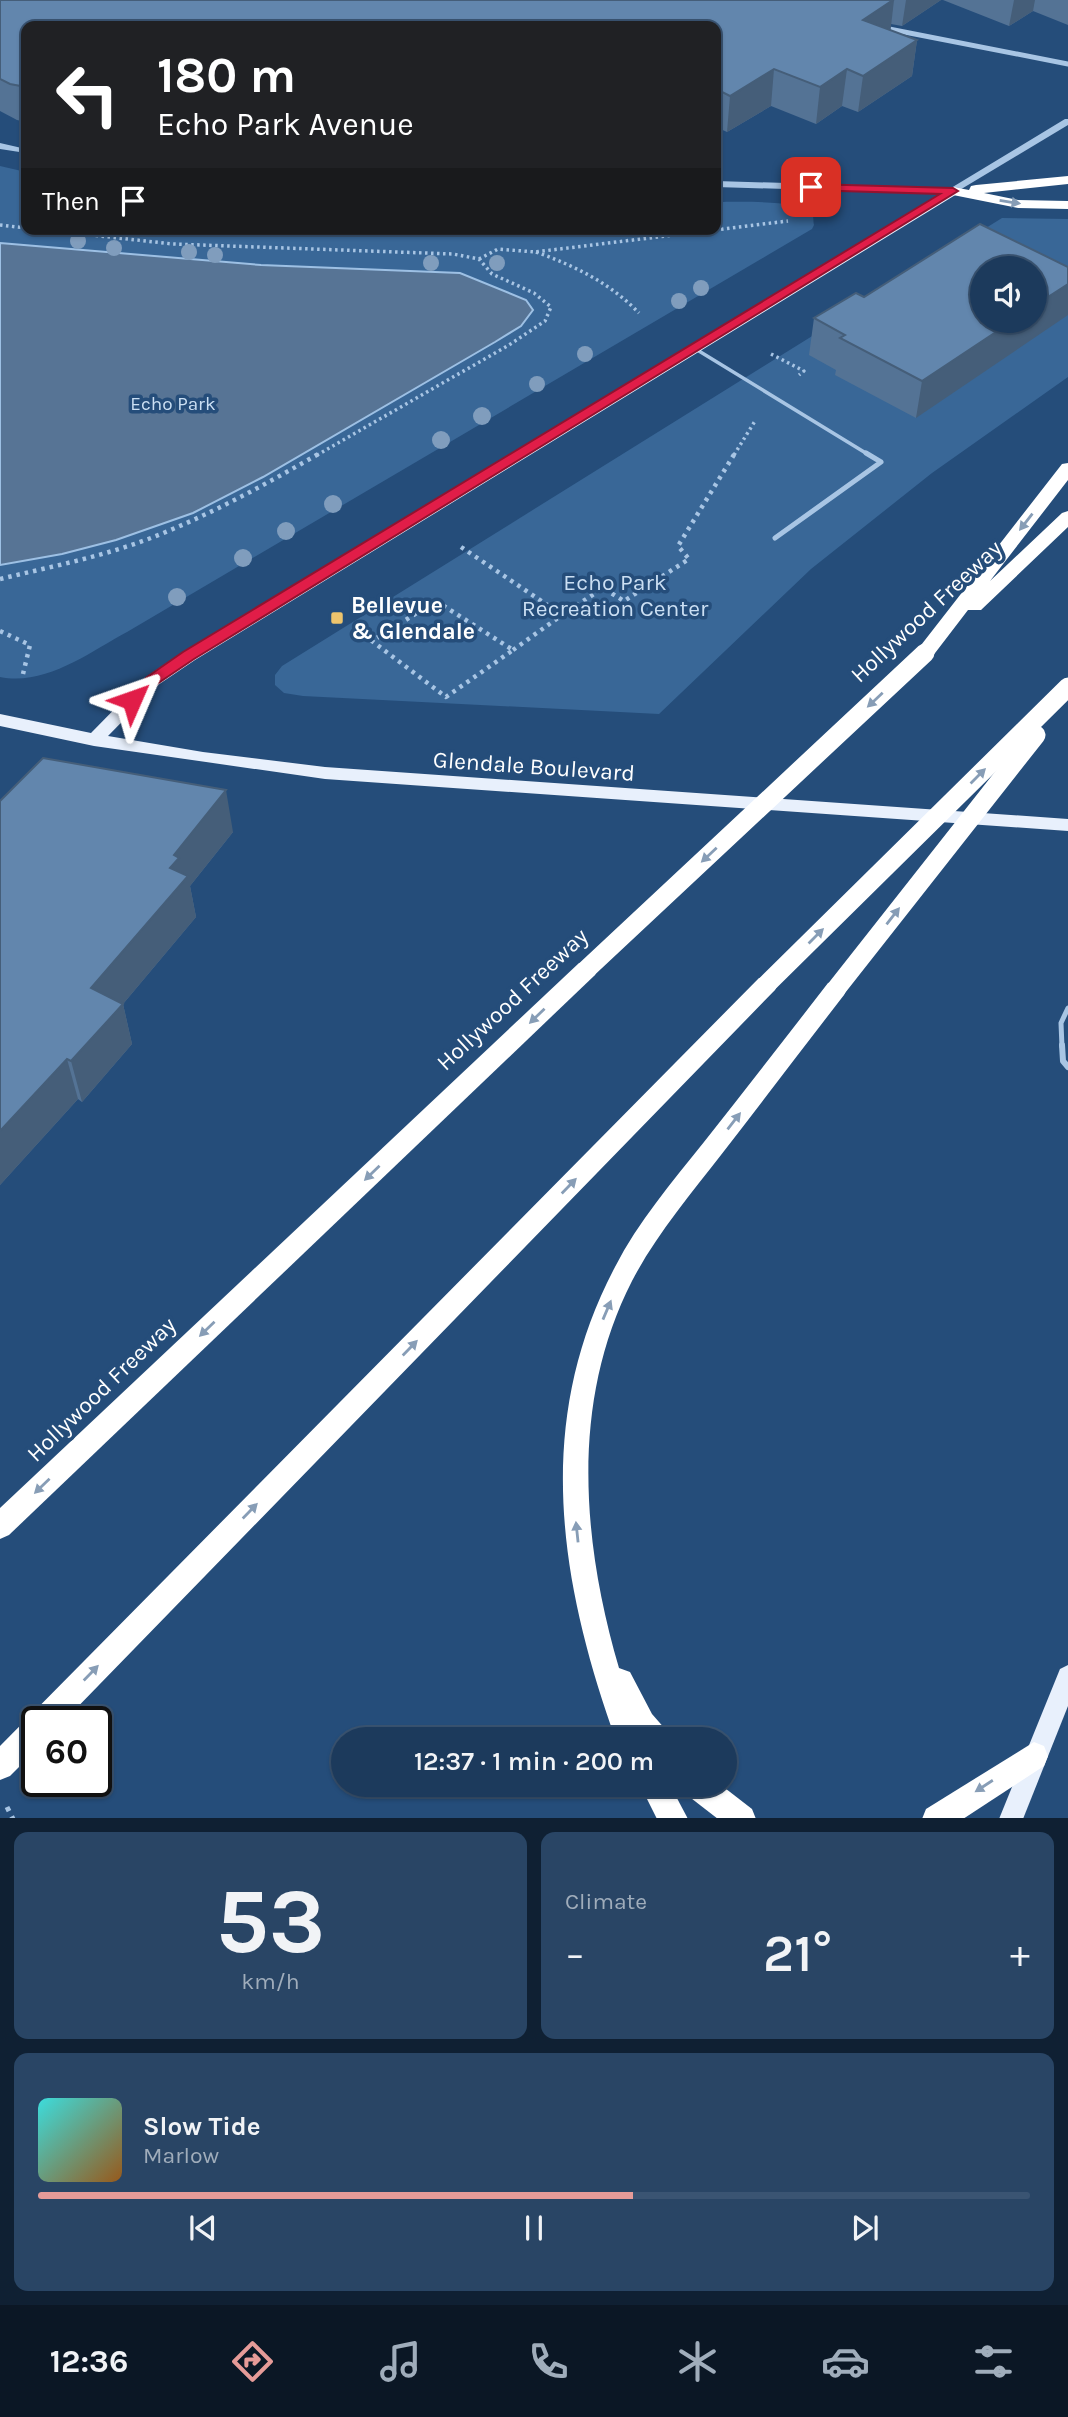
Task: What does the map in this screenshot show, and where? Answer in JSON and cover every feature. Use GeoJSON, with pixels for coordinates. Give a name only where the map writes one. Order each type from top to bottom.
{"type":"FeatureCollection","features":[{"type":"Feature","properties":{"kind":"highway"},"geometry":{"type":"LineString","coordinates":[[953,191],[1068,180]]}},
{"type":"Feature","properties":{"kind":"highway"},"geometry":{"type":"LineString","coordinates":[[953,191],[1018,204],[1068,205]]}},
{"type":"Feature","properties":{"kind":"highway"},"geometry":{"type":"LineString","coordinates":[[925,653],[1068,468]]}},
{"type":"Feature","properties":{"kind":"highway","name":"Hollywood Freeway"},"geometry":{"type":"LineString","coordinates":[[0,1526],[1068,517]]}},
{"type":"Feature","properties":{"kind":"highway"},"geometry":{"type":"LineString","coordinates":[[59,1706],[767,984],[1068,687]]}},
{"type":"Feature","properties":{"kind":"highway"},"geometry":{"type":"LineString","coordinates":[[625,1727],[606,1678],[582,1581],[573,1492],[577,1412],[595,1338],[625,1270],[660,1216],[1068,694]]}},
{"type":"Feature","properties":{"kind":"highway"},"geometry":{"type":"LineString","coordinates":[[582,1581],[605,1652],[645,1727]]}},
{"type":"Feature","properties":{"kind":"highway"},"geometry":{"type":"LineString","coordinates":[[0,1766],[21,1745]]}},
{"type":"Feature","properties":{"kind":"highway"},"geometry":{"type":"LineString","coordinates":[[936,1818],[1034,1756]]}},
{"type":"Feature","properties":{"kind":"highway"},"geometry":{"type":"LineString","coordinates":[[661,1797],[674,1818]]}},
{"type":"Feature","properties":{"kind":"highway"},"geometry":{"type":"LineString","coordinates":[[714,1797],[742,1818]]}},
{"type":"Feature","properties":{"kind":"main road"},"geometry":{"type":"LineString","coordinates":[[94,740],[152,681],[188,656],[953,191]]}},
{"type":"Feature","properties":{"kind":"main road","name":"Glendale Boulevard"},"geometry":{"type":"LineString","coordinates":[[0,720],[94,740],[251,765],[325,773],[1068,825]]}},
{"type":"Feature","properties":{"kind":"main road"},"geometry":{"type":"LineString","coordinates":[[1011,1818],[1068,1677]]}},
{"type":"Feature","properties":{"kind":"street"},"geometry":{"type":"LineString","coordinates":[[876,27],[1068,64]]}},
{"type":"Feature","properties":{"kind":"street"},"geometry":{"type":"LineString","coordinates":[[721,184],[953,191],[1068,121]]}},
{"type":"Feature","properties":{"kind":"street"},"geometry":{"type":"LineString","coordinates":[[0,146],[21,150]]}},
{"type":"Feature","properties":{"kind":"lane"},"geometry":{"type":"LineString","coordinates":[[694,348],[880,461],[775,538]]}},
{"type":"Feature","properties":{"kind":"lane"},"geometry":{"type":"LineString","coordinates":[[1068,1008],[1061,1023],[1063,1061],[1068,1067]]}},
{"type":"Feature","properties":{"kind":"path"},"geometry":{"type":"LineString","coordinates":[[721,229],[794,220]]}},
{"type":"Feature","properties":{"kind":"path"},"geometry":{"type":"LineString","coordinates":[[0,225],[21,227]]}},
{"type":"Feature","properties":{"kind":"path"},"geometry":{"type":"LineString","coordinates":[[0,579],[96,556],[159,535],[236,501],[509,345],[545,321],[551,307],[544,297],[488,273],[479,259],[438,253],[173,244],[91,235]]}},
{"type":"Feature","properties":{"kind":"path"},"geometry":{"type":"LineString","coordinates":[[479,259],[484,252],[494,249],[535,252],[673,235]]}},
{"type":"Feature","properties":{"kind":"path"},"geometry":{"type":"LineString","coordinates":[[535,252],[597,279],[622,294],[639,313]]}},
{"type":"Feature","properties":{"kind":"path"},"geometry":{"type":"LineString","coordinates":[[513,650],[436,601],[372,641],[446,696],[513,650],[562,615],[603,588],[624,601],[689,559],[678,546],[772,394],[804,371],[771,354]]}},
{"type":"Feature","properties":{"kind":"path"},"geometry":{"type":"LineString","coordinates":[[461,547],[562,615]]}},
{"type":"Feature","properties":{"kind":"path"},"geometry":{"type":"LineString","coordinates":[[0,631],[30,645],[23,674]]}},
{"type":"Feature","properties":{"kind":"green space","name":"Echo Park"},"geometry":{"type":"Polygon","coordinates":[[[0,166],[21,171],[21,235],[721,235],[721,202],[767,202],[796,206],[812,214],[812,229],[97,649],[66,666],[34,677],[0,677],[0,166]]]}},
{"type":"Feature","properties":{"kind":"green space","name":"Echo Park Recreation Center"},"geometry":{"type":"Polygon","coordinates":[[[1002,218],[1068,219],[1068,377],[932,473],[811,569],[659,714],[303,696],[284,693],[275,685],[275,675],[282,666],[1002,218]]]}},
{"type":"Feature","properties":{"kind":"shaded area"},"geometry":{"type":"Polygon","coordinates":[[[0,243],[261,265],[460,273],[526,300],[533,310],[521,326],[495,342],[263,477],[193,513],[116,540],[62,554],[0,565],[0,243]]]}},
{"type":"Feature","properties":{"kind":"building"},"geometry":{"type":"Polygon","coordinates":[[[0,0],[893,0],[863,20],[917,40],[863,76],[847,69],[820,87],[774,69],[730,96],[721,92],[721,21],[21,21],[21,86],[0,79],[0,0]]]}},
{"type":"Feature","properties":{"kind":"building"},"geometry":{"type":"Polygon","coordinates":[[[980,224],[1045,256],[970,256],[970,333],[994,333],[922,381],[840,338],[845,335],[814,318],[856,293],[864,297],[980,224]]]}},
{"type":"Feature","properties":{"kind":"building"},"geometry":{"type":"Polygon","coordinates":[[[1047,257],[1068,267],[1068,284],[1047,298],[1047,257]]]}},
{"type":"Feature","properties":{"kind":"building"},"geometry":{"type":"Polygon","coordinates":[[[43,758],[226,790],[174,855],[179,858],[170,868],[188,876],[91,988],[123,1004],[71,1061],[67,1059],[0,1131],[0,801],[43,758]]]}},
{"type":"Feature","properties":{"kind":"place","name":"Bellevue & Glendale"},"geometry":{"type":"Point","coordinates":[337,618]}},
{"type":"Feature","properties":{"kind":"route"},"geometry":{"type":"LineString","coordinates":[[132,700],[152,681],[188,656],[953,191],[811,187]]}}]}
